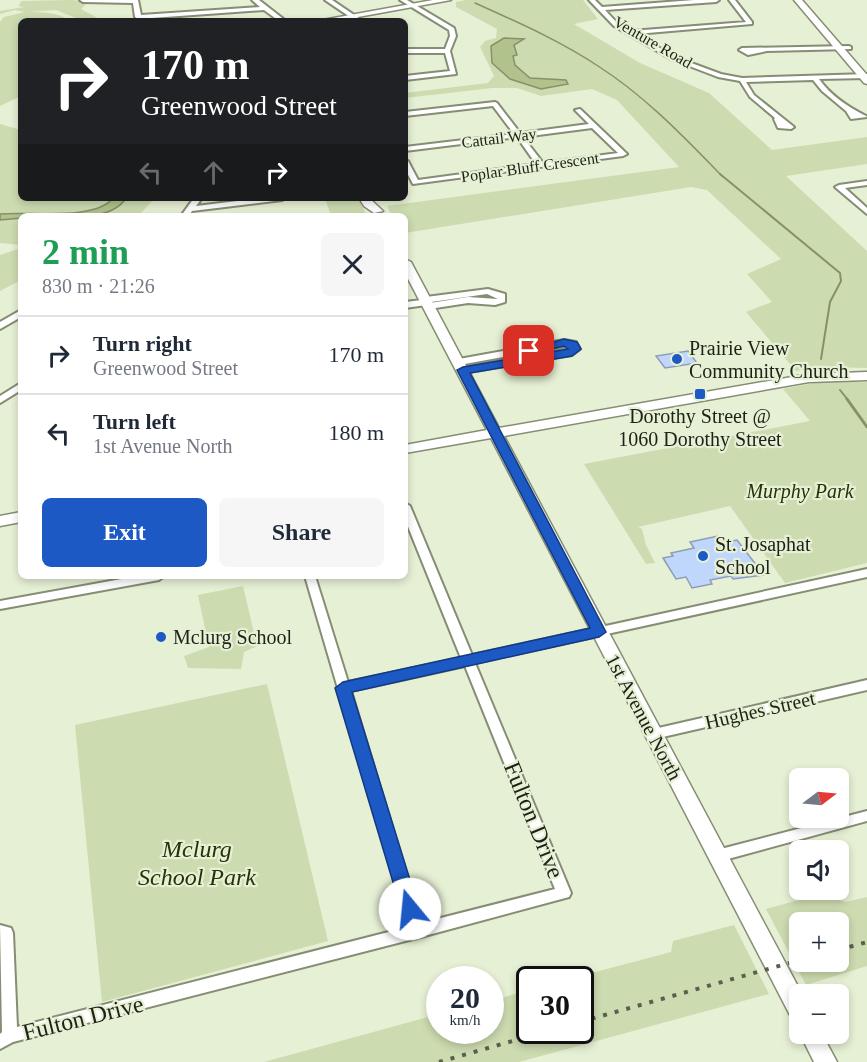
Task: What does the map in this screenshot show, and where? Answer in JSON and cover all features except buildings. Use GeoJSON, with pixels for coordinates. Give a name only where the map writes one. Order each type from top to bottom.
{"type":"FeatureCollection","features":[{"type":"Feature","properties":{"kind":"street"},"geometry":{"type":"LineString","coordinates":[[83,0],[135,0],[139,18]]}},
{"type":"Feature","properties":{"kind":"street"},"geometry":{"type":"LineString","coordinates":[[255,0],[279,18]]}},
{"type":"Feature","properties":{"kind":"street"},"geometry":{"type":"LineString","coordinates":[[328,0],[354,18]]}},
{"type":"Feature","properties":{"kind":"street"},"geometry":{"type":"LineString","coordinates":[[403,0],[452,29],[453,36],[447,51],[454,73],[408,78]]}},
{"type":"Feature","properties":{"kind":"street","name":"Venture Road"},"geometry":{"type":"LineString","coordinates":[[592,0],[616,25],[673,58],[720,76],[742,80],[866,75]]}},
{"type":"Feature","properties":{"kind":"street"},"geometry":{"type":"LineString","coordinates":[[600,9],[716,0]]}},
{"type":"Feature","properties":{"kind":"street"},"geometry":{"type":"LineString","coordinates":[[630,33],[750,23],[732,0]]}},
{"type":"Feature","properties":{"kind":"street"},"geometry":{"type":"LineString","coordinates":[[798,0],[838,48],[866,75]]}},
{"type":"Feature","properties":{"kind":"street"},"geometry":{"type":"LineString","coordinates":[[807,0],[849,48],[866,75]]}},
{"type":"Feature","properties":{"kind":"street"},"geometry":{"type":"LineString","coordinates":[[366,18],[442,1]]}},
{"type":"Feature","properties":{"kind":"street"},"geometry":{"type":"LineString","coordinates":[[151,18],[265,8]]}},
{"type":"Feature","properties":{"kind":"street"},"geometry":{"type":"LineString","coordinates":[[209,13],[209,18]]}},
{"type":"Feature","properties":{"kind":"street"},"geometry":{"type":"LineString","coordinates":[[764,51],[849,48]]}},
{"type":"Feature","properties":{"kind":"street"},"geometry":{"type":"LineString","coordinates":[[408,51],[447,51]]}},
{"type":"Feature","properties":{"kind":"street"},"geometry":{"type":"LineString","coordinates":[[815,78],[824,90],[849,110]]}},
{"type":"Feature","properties":{"kind":"street"},"geometry":{"type":"LineString","coordinates":[[742,80],[752,96],[777,118]]}},
{"type":"Feature","properties":{"kind":"street"},"geometry":{"type":"LineString","coordinates":[[408,114],[495,104],[541,165]]}},
{"type":"Feature","properties":{"kind":"street"},"geometry":{"type":"LineString","coordinates":[[578,110],[592,126]]}},
{"type":"Feature","properties":{"kind":"street","name":"Cattail Way"},"geometry":{"type":"LineString","coordinates":[[408,149],[592,126]]}},
{"type":"Feature","properties":{"kind":"street","name":"Poplar Bluff Crescent"},"geometry":{"type":"LineString","coordinates":[[408,168],[416,182],[623,154],[592,126]]}},
{"type":"Feature","properties":{"kind":"street"},"geometry":{"type":"LineString","coordinates":[[867,183],[839,187],[867,212]]}},
{"type":"Feature","properties":{"kind":"street"},"geometry":{"type":"LineString","coordinates":[[188,213],[263,201]]}},
{"type":"Feature","properties":{"kind":"street"},"geometry":{"type":"LineString","coordinates":[[366,201],[379,213]]}},
{"type":"Feature","properties":{"kind":"street","name":"1st Avenue North"},"geometry":{"type":"LineString","coordinates":[[408,267],[789,991]]}},
{"type":"Feature","properties":{"kind":"street"},"geometry":{"type":"LineString","coordinates":[[408,306],[468,300],[495,302],[502,300],[502,296],[488,291],[428,303]]}},
{"type":"Feature","properties":{"kind":"street"},"geometry":{"type":"LineString","coordinates":[[0,326],[18,315]]}},
{"type":"Feature","properties":{"kind":"street"},"geometry":{"type":"LineString","coordinates":[[564,343],[573,345],[576,349],[572,352],[461,366],[564,343]]}},
{"type":"Feature","properties":{"kind":"street"},"geometry":{"type":"LineString","coordinates":[[408,448],[809,378],[867,376]]}},
{"type":"Feature","properties":{"kind":"street"},"geometry":{"type":"LineString","coordinates":[[0,400],[18,388]]}},
{"type":"Feature","properties":{"kind":"street","name":"Fulton Drive"},"geometry":{"type":"LineString","coordinates":[[5,1039],[564,893],[408,513]]}},
{"type":"Feature","properties":{"kind":"street"},"geometry":{"type":"LineString","coordinates":[[0,521],[18,518]]}},
{"type":"Feature","properties":{"kind":"street"},"geometry":{"type":"LineString","coordinates":[[343,688],[867,573]]}},
{"type":"Feature","properties":{"kind":"street"},"geometry":{"type":"LineString","coordinates":[[0,605],[143,579]]}},
{"type":"Feature","properties":{"kind":"street"},"geometry":{"type":"LineString","coordinates":[[311,579],[417,932]]}},
{"type":"Feature","properties":{"kind":"street","name":"Hughes Street"},"geometry":{"type":"LineString","coordinates":[[654,734],[867,685]]}},
{"type":"Feature","properties":{"kind":"street"},"geometry":{"type":"LineString","coordinates":[[717,856],[867,816]]}},
{"type":"Feature","properties":{"kind":"street"},"geometry":{"type":"LineString","coordinates":[[0,931],[6,933],[5,1039]]}},
{"type":"Feature","properties":{"kind":"street"},"geometry":{"type":"LineString","coordinates":[[816,1044],[826,1062]]}},
{"type":"Feature","properties":{"kind":"green space"},"geometry":{"type":"Polygon","coordinates":[[[466,0],[583,0],[598,19],[574,24],[640,63],[709,93],[772,150],[867,137],[867,164],[786,176],[867,251],[867,368],[822,367],[796,371],[746,312],[772,302],[747,274],[781,259],[707,190],[691,187],[408,233],[408,213],[390,213],[387,206],[679,167],[617,100],[592,89],[541,96],[517,88],[492,88],[408,98],[408,93],[488,83],[494,76],[480,47],[485,41],[496,38],[497,29],[456,7],[456,2],[466,0]]]}},
{"type":"Feature","properties":{"kind":"green space"},"geometry":{"type":"Polygon","coordinates":[[[22,1],[88,2],[81,9],[98,18],[76,18],[56,10],[29,12],[46,12],[65,18],[18,18],[18,97],[0,106],[0,22],[4,17],[25,12],[15,10],[0,14],[0,11],[24,7],[18,6],[22,1]]]}},
{"type":"Feature","properties":{"kind":"green space"},"geometry":{"type":"Polygon","coordinates":[[[0,124],[18,129],[18,201],[111,201],[90,212],[0,214],[0,124]]]}},
{"type":"Feature","properties":{"kind":"green space"},"geometry":{"type":"Polygon","coordinates":[[[122,201],[152,201],[141,213],[105,213],[122,201]]]}},
{"type":"Feature","properties":{"kind":"green space"},"geometry":{"type":"Polygon","coordinates":[[[326,201],[360,201],[366,213],[330,213],[326,201]]]}},
{"type":"Feature","properties":{"kind":"green space"},"geometry":{"type":"Polygon","coordinates":[[[18,218],[18,245],[0,243],[0,220],[18,218]]]}},
{"type":"Feature","properties":{"kind":"green space"},"geometry":{"type":"Polygon","coordinates":[[[18,249],[18,282],[0,291],[0,255],[18,249]]]}},
{"type":"Feature","properties":{"kind":"green space","name":"Murphy Park"},"geometry":{"type":"Polygon","coordinates":[[[820,382],[867,382],[867,563],[785,583],[730,506],[638,527],[642,529],[646,545],[655,563],[646,564],[584,464],[810,421],[783,389],[820,382]]]}},
{"type":"Feature","properties":{"kind":"green space"},"geometry":{"type":"Polygon","coordinates":[[[243,586],[257,646],[244,652],[241,669],[188,668],[184,656],[209,647],[198,595],[243,586]]]}},
{"type":"Feature","properties":{"kind":"green space","name":"Mclurg School Park"},"geometry":{"type":"Polygon","coordinates":[[[267,684],[328,941],[102,1002],[75,725],[267,684]]]}},
{"type":"Feature","properties":{"kind":"green space"},"geometry":{"type":"Polygon","coordinates":[[[867,897],[867,966],[849,972],[849,912],[789,912],[789,953],[766,909],[799,900],[846,902],[867,897]]]}},
{"type":"Feature","properties":{"kind":"green space"},"geometry":{"type":"Polygon","coordinates":[[[734,925],[769,994],[594,1042],[594,972],[671,952],[673,941],[734,925]]]}},
{"type":"Feature","properties":{"kind":"green space"},"geometry":{"type":"Polygon","coordinates":[[[799,972],[848,972],[809,984],[805,984],[799,972]]]}},
{"type":"Feature","properties":{"kind":"green space"},"geometry":{"type":"Polygon","coordinates":[[[516,994],[516,1044],[585,1044],[519,1062],[264,1062],[426,1018],[426,1044],[504,1044],[504,997],[516,994]]]}},
{"type":"Feature","properties":{"kind":"shaded area"},"geometry":{"type":"Polygon","coordinates":[[[504,38],[524,39],[514,45],[517,55],[513,56],[515,65],[530,78],[566,80],[568,84],[541,89],[510,79],[492,63],[491,46],[504,38]]]}},
{"type":"Feature","properties":{"kind":"shaded area"},"geometry":{"type":"Polygon","coordinates":[[[109,201],[123,201],[118,207],[104,213],[61,213],[92,210],[109,201]]]}},
{"type":"Feature","properties":{"kind":"shaded area"},"geometry":{"type":"Polygon","coordinates":[[[18,213],[18,218],[0,220],[0,214],[18,213]]]}},
{"type":"Feature","properties":{"kind":"waterway"},"geometry":{"type":"LineString","coordinates":[[475,3],[553,40],[615,78],[663,117],[720,174]]}},
{"type":"Feature","properties":{"kind":"waterway"},"geometry":{"type":"LineString","coordinates":[[720,174],[840,273],[841,281],[830,302],[821,359]]}},
{"type":"Feature","properties":{"kind":"waterway"},"geometry":{"type":"LineString","coordinates":[[840,390],[848,400]]}},
{"type":"Feature","properties":{"kind":"waterway"},"geometry":{"type":"LineString","coordinates":[[847,399],[867,427]]}},
{"type":"Feature","properties":{"kind":"railway"},"geometry":{"type":"LineString","coordinates":[[849,947],[867,942]]}},
{"type":"Feature","properties":{"kind":"railway"},"geometry":{"type":"LineString","coordinates":[[594,1018],[789,963]]}},
{"type":"Feature","properties":{"kind":"railway"},"geometry":{"type":"LineString","coordinates":[[439,1062],[516,1040]]}},
{"type":"Feature","properties":{"kind":"place","name":"Prairie View Community Church"},"geometry":{"type":"Point","coordinates":[677,359]}},
{"type":"Feature","properties":{"kind":"place","name":"Dorothy Street @ 1060 Dorothy Street"},"geometry":{"type":"Point","coordinates":[700,394]}},
{"type":"Feature","properties":{"kind":"place","name":"St. Josaphat School"},"geometry":{"type":"Point","coordinates":[703,556]}},
{"type":"Feature","properties":{"kind":"place","name":"Mclurg School"},"geometry":{"type":"Point","coordinates":[161,637]}},
{"type":"Feature","properties":{"kind":"route"},"geometry":{"type":"LineString","coordinates":[[410,909],[343,688],[599,632],[504,454],[463,370],[572,352],[576,349],[573,345],[564,343],[529,351]]}}]}
